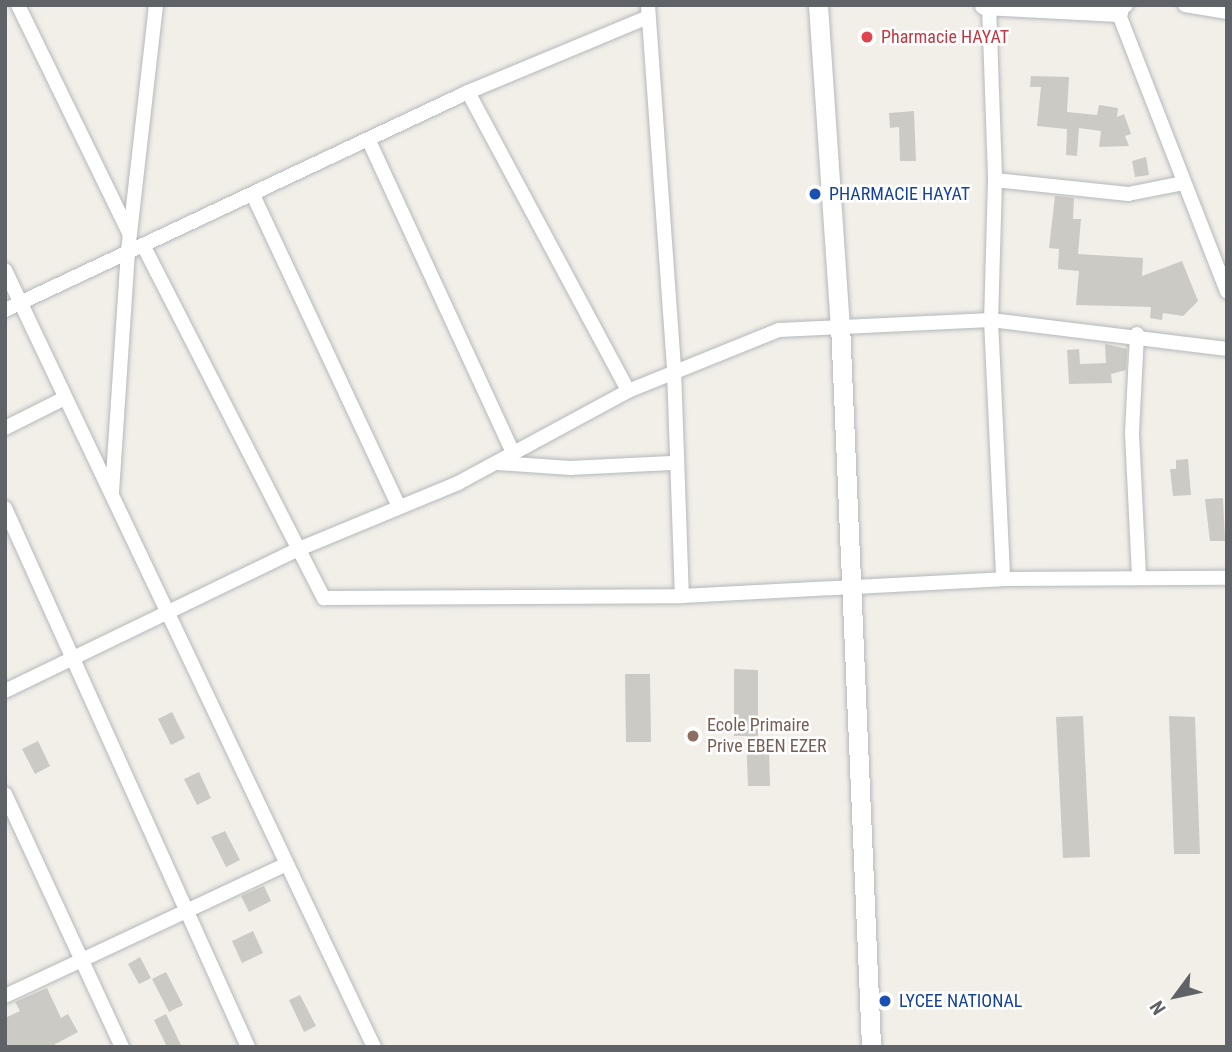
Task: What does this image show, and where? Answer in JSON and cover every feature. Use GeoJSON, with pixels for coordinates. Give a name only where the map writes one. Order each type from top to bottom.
{"type":"FeatureCollection","features":[{"type":"Feature","properties":{"kind":"street"},"geometry":{"type":"LineString","coordinates":[[18,5],[130,234]]}},
{"type":"Feature","properties":{"kind":"street"},"geometry":{"type":"LineString","coordinates":[[112,493],[128,251],[156,5]]}},
{"type":"Feature","properties":{"kind":"street"},"geometry":{"type":"LineString","coordinates":[[818,5],[840,324],[871,1047]]}},
{"type":"Feature","properties":{"kind":"street"},"geometry":{"type":"LineString","coordinates":[[1003,579],[991,320],[995,180],[987,5],[1120,7],[1183,183],[1227,291]]}},
{"type":"Feature","properties":{"kind":"street"},"geometry":{"type":"LineString","coordinates":[[1185,5],[1227,12]]}},
{"type":"Feature","properties":{"kind":"street"},"geometry":{"type":"LineString","coordinates":[[5,310],[369,141],[468,92],[647,11],[674,370],[675,463],[682,596]]}},
{"type":"Feature","properties":{"kind":"street"},"geometry":{"type":"LineString","coordinates":[[468,92],[628,391]]}},
{"type":"Feature","properties":{"kind":"street"},"geometry":{"type":"LineString","coordinates":[[369,141],[513,452]]}},
{"type":"Feature","properties":{"kind":"street"},"geometry":{"type":"LineString","coordinates":[[995,180],[1116,194],[1183,183]]}},
{"type":"Feature","properties":{"kind":"street"},"geometry":{"type":"LineString","coordinates":[[253,195],[399,506]]}},
{"type":"Feature","properties":{"kind":"street"},"geometry":{"type":"LineString","coordinates":[[143,245],[294,551],[324,598],[682,596],[1003,579],[1227,578]]}},
{"type":"Feature","properties":{"kind":"street"},"geometry":{"type":"LineString","coordinates":[[5,270],[112,493],[165,614],[284,866],[374,1047]]}},
{"type":"Feature","properties":{"kind":"street"},"geometry":{"type":"LineString","coordinates":[[5,691],[294,551],[495,463],[628,391],[674,370],[779,330],[840,324],[991,320],[1137,334],[1227,349]]}},
{"type":"Feature","properties":{"kind":"street"},"geometry":{"type":"LineString","coordinates":[[1137,334],[1132,433],[1139,577]]}},
{"type":"Feature","properties":{"kind":"street"},"geometry":{"type":"LineString","coordinates":[[5,428],[65,398]]}},
{"type":"Feature","properties":{"kind":"street"},"geometry":{"type":"LineString","coordinates":[[495,463],[571,468],[675,463]]}},
{"type":"Feature","properties":{"kind":"street"},"geometry":{"type":"LineString","coordinates":[[5,508],[248,1047]]}},
{"type":"Feature","properties":{"kind":"street"},"geometry":{"type":"LineString","coordinates":[[5,794],[84,959],[122,1047]]}},
{"type":"Feature","properties":{"kind":"street"},"geometry":{"type":"LineString","coordinates":[[5,996],[284,866]]}},
{"type":"Feature","properties":{"kind":"building"},"geometry":{"type":"Polygon","coordinates":[[[1031,76],[1069,77],[1067,112],[1097,115],[1099,105],[1118,108],[1117,117],[1124,114],[1131,134],[1125,136],[1129,146],[1099,147],[1101,131],[1079,128],[1077,156],[1066,155],[1067,129],[1037,126],[1041,87],[1030,87],[1031,76]]]}},
{"type":"Feature","properties":{"kind":"building"},"geometry":{"type":"Polygon","coordinates":[[[914,111],[916,161],[900,161],[899,127],[890,128],[889,113],[914,111]]]}},
{"type":"Feature","properties":{"kind":"building"},"geometry":{"type":"Polygon","coordinates":[[[1146,157],[1149,175],[1135,177],[1132,161],[1146,157]]]}},
{"type":"Feature","properties":{"kind":"building"},"geometry":{"type":"Polygon","coordinates":[[[1055,196],[1074,198],[1073,219],[1081,219],[1078,254],[1143,258],[1142,276],[1182,261],[1198,301],[1183,316],[1163,313],[1162,320],[1150,318],[1151,307],[1076,305],[1079,271],[1058,269],[1059,249],[1049,248],[1055,196]]]}},
{"type":"Feature","properties":{"kind":"building"},"geometry":{"type":"Polygon","coordinates":[[[1105,344],[1127,349],[1126,370],[1111,374],[1112,383],[1069,384],[1067,350],[1079,349],[1080,364],[1106,363],[1105,344]]]}},
{"type":"Feature","properties":{"kind":"building"},"geometry":{"type":"Polygon","coordinates":[[[1188,459],[1191,495],[1173,496],[1170,469],[1176,469],[1176,460],[1188,459]]]}},
{"type":"Feature","properties":{"kind":"building"},"geometry":{"type":"Polygon","coordinates":[[[1223,498],[1225,541],[1210,541],[1205,499],[1223,498]]]}},
{"type":"Feature","properties":{"kind":"building"},"geometry":{"type":"Polygon","coordinates":[[[734,669],[758,670],[758,748],[769,748],[770,786],[748,786],[746,736],[734,736],[734,669]]]}},
{"type":"Feature","properties":{"kind":"building"},"geometry":{"type":"Polygon","coordinates":[[[625,674],[650,674],[651,742],[626,742],[625,674]]]}},
{"type":"Feature","properties":{"kind":"building"},"geometry":{"type":"Polygon","coordinates":[[[172,712],[185,738],[171,745],[158,719],[172,712]]]}},
{"type":"Feature","properties":{"kind":"building"},"geometry":{"type":"Polygon","coordinates":[[[1083,716],[1090,857],[1063,858],[1056,717],[1083,716]]]}},
{"type":"Feature","properties":{"kind":"building"},"geometry":{"type":"Polygon","coordinates":[[[1169,716],[1195,717],[1200,854],[1174,854],[1169,716]]]}},
{"type":"Feature","properties":{"kind":"building"},"geometry":{"type":"Polygon","coordinates":[[[38,741],[50,766],[35,774],[22,749],[38,741]]]}},
{"type":"Feature","properties":{"kind":"building"},"geometry":{"type":"Polygon","coordinates":[[[199,772],[211,798],[197,805],[184,779],[199,772]]]}},
{"type":"Feature","properties":{"kind":"building"},"geometry":{"type":"Polygon","coordinates":[[[225,831],[240,860],[226,867],[211,837],[225,831]]]}},
{"type":"Feature","properties":{"kind":"building"},"geometry":{"type":"Polygon","coordinates":[[[264,886],[271,901],[249,912],[241,896],[264,886]]]}},
{"type":"Feature","properties":{"kind":"building"},"geometry":{"type":"Polygon","coordinates":[[[253,931],[263,953],[242,963],[232,941],[253,931]]]}},
{"type":"Feature","properties":{"kind":"building"},"geometry":{"type":"Polygon","coordinates":[[[140,957],[151,978],[139,984],[128,964],[140,957]]]}},
{"type":"Feature","properties":{"kind":"building"},"geometry":{"type":"Polygon","coordinates":[[[166,972],[183,1005],[169,1012],[152,979],[166,972]]]}},
{"type":"Feature","properties":{"kind":"building"},"geometry":{"type":"Polygon","coordinates":[[[47,988],[61,1018],[68,1014],[78,1032],[50,1047],[5,1047],[5,1018],[20,1011],[15,1002],[47,988]]]}},
{"type":"Feature","properties":{"kind":"building"},"geometry":{"type":"Polygon","coordinates":[[[300,995],[316,1026],[304,1032],[289,1000],[300,995]]]}},
{"type":"Feature","properties":{"kind":"building"},"geometry":{"type":"Polygon","coordinates":[[[166,1014],[182,1047],[167,1047],[154,1020],[166,1014]]]}},
{"type":"Feature","properties":{"kind":"place","name":"Pharmacie HAYAT"},"geometry":{"type":"Point","coordinates":[867,37]}},
{"type":"Feature","properties":{"kind":"place","name":"PHARMACIE HAYAT"},"geometry":{"type":"Point","coordinates":[815,194]}},
{"type":"Feature","properties":{"kind":"place","name":"Ecole Primaire Prive EBEN EZER"},"geometry":{"type":"Point","coordinates":[693,736]}},
{"type":"Feature","properties":{"kind":"place","name":"LYCEE NATIONAL"},"geometry":{"type":"Point","coordinates":[885,1001]}}]}
